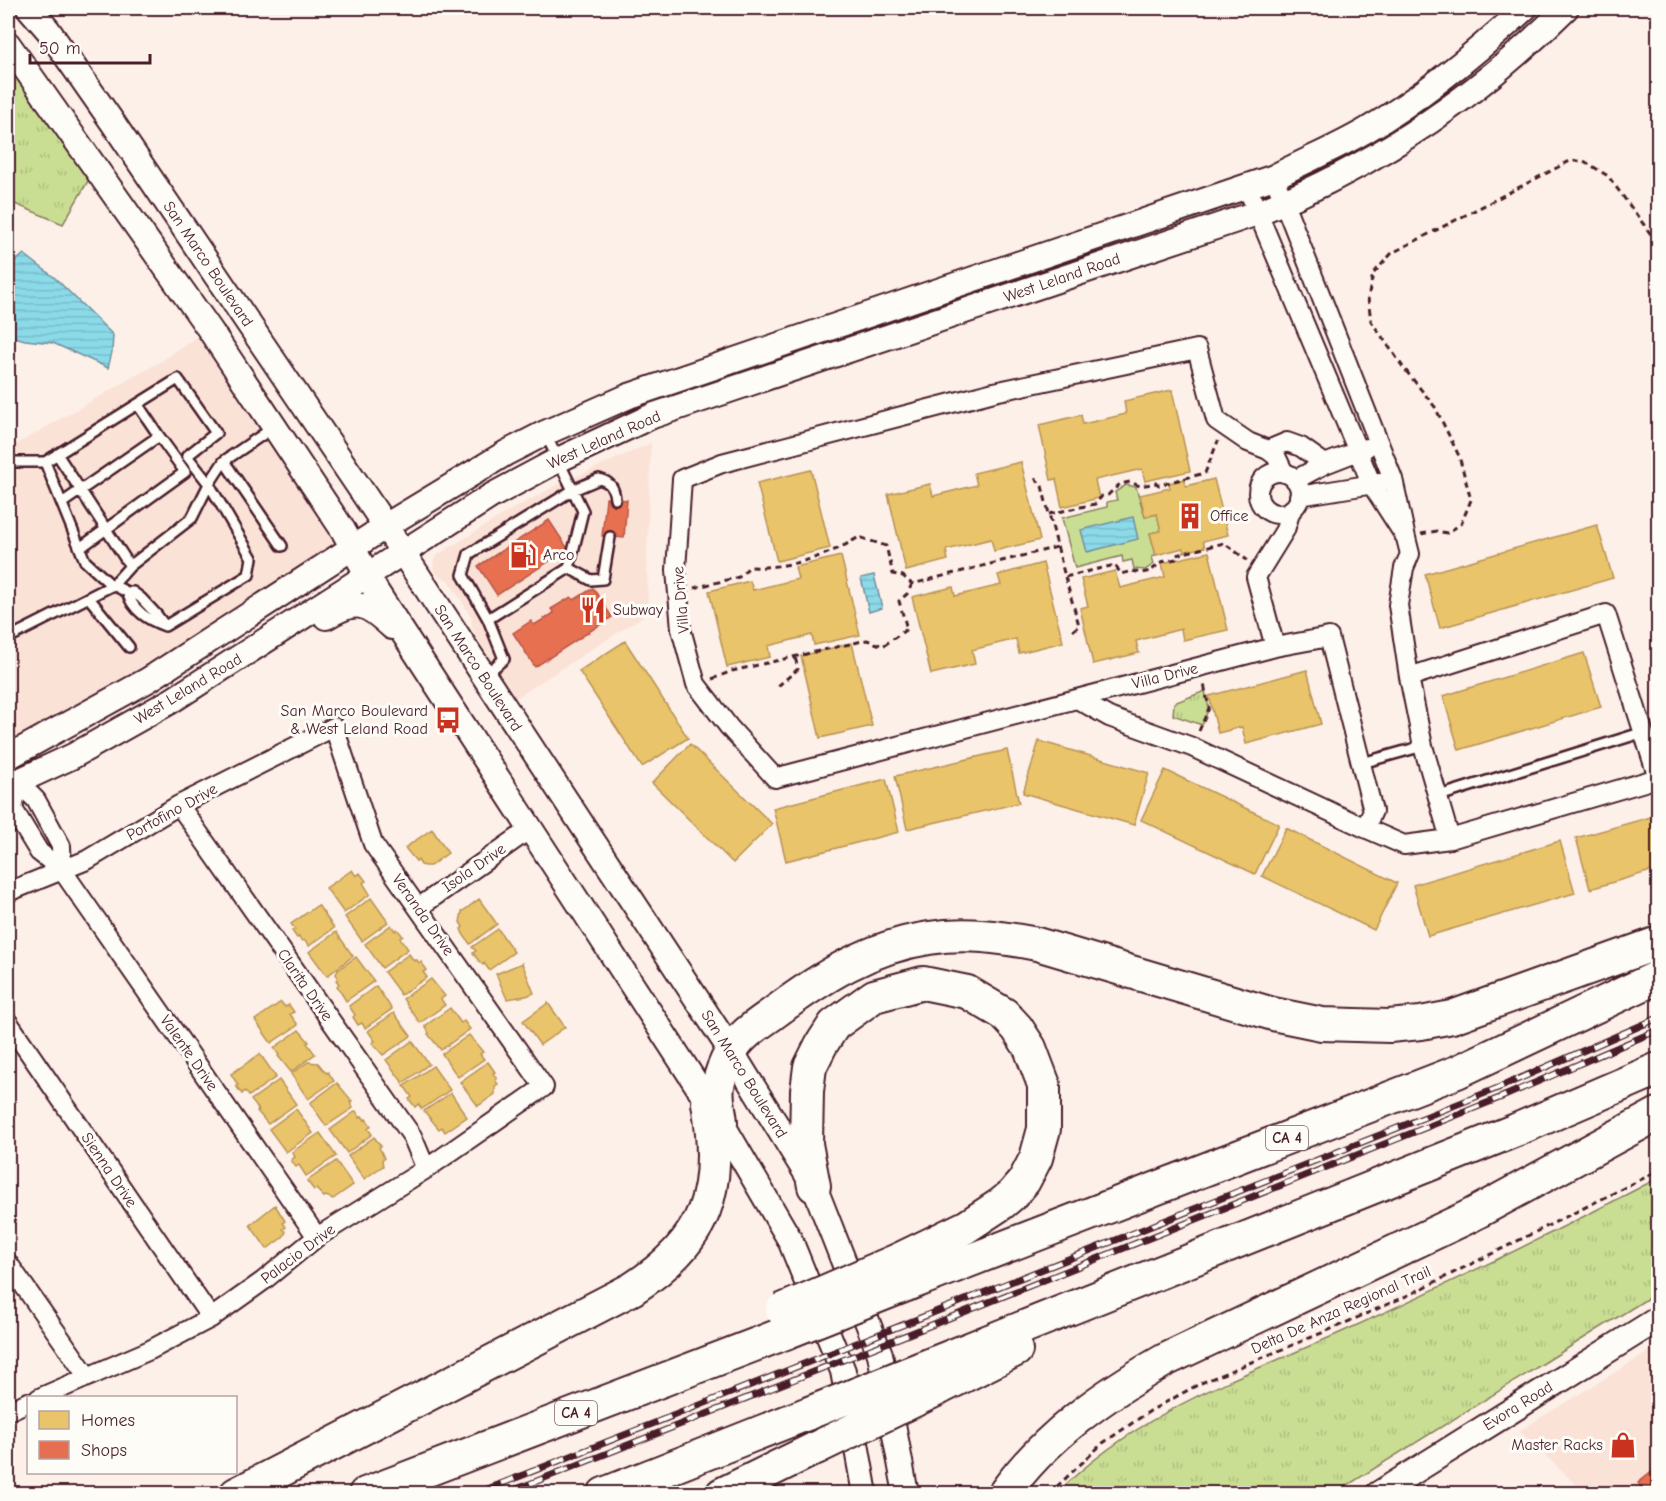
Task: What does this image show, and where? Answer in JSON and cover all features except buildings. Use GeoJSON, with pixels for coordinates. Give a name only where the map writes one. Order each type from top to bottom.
{"type":"FeatureCollection","features":[{"type":"Feature","properties":{"kind":"highway"},"geometry":{"type":"LineString","coordinates":[[236,1494],[632,1289],[656,1273],[693,1235],[704,1212],[712,1187],[714,1160],[712,1128],[718,1087],[731,1051],[750,1030],[827,975],[858,958],[891,946],[929,938],[967,934],[1001,937],[1037,944],[1273,1014],[1322,1024],[1355,1026],[1421,1023],[1452,1017],[1659,943]]}},
{"type":"Feature","properties":{"kind":"highway","name":"CA 4"},"geometry":{"type":"LineString","coordinates":[[365,1494],[546,1425],[905,1271],[1457,1072],[1659,977]]}},
{"type":"Feature","properties":{"kind":"highway"},"geometry":{"type":"LineString","coordinates":[[814,1186],[806,1144],[807,1091],[810,1067],[834,1025],[874,996],[923,984],[967,992],[1004,1014],[1017,1028],[1030,1048],[1044,1085],[1044,1129],[1036,1158],[1013,1194],[905,1271]]}},
{"type":"Feature","properties":{"kind":"highway"},"geometry":{"type":"LineString","coordinates":[[603,1494],[809,1413],[937,1375],[1310,1211],[1516,1130],[1659,1070]]}},
{"type":"Feature","properties":{"kind":"highway"},"geometry":{"type":"LineString","coordinates":[[1004,1494],[1061,1430],[1092,1405],[1165,1360],[1468,1217],[1659,1114]]}},
{"type":"Feature","properties":{"kind":"highway"},"geometry":{"type":"LineString","coordinates":[[722,1494],[818,1447],[937,1375]]}},
{"type":"Feature","properties":{"kind":"street","name":"San Marco Boulevard"},"geometry":{"type":"LineString","coordinates":[[29,8],[48,30],[113,123],[386,527],[731,1051],[814,1186],[880,1354],[906,1494]]}},
{"type":"Feature","properties":{"kind":"street","name":"West Leland Road"},"geometry":{"type":"LineString","coordinates":[[8,757],[148,680],[386,527],[506,453],[545,433],[629,396],[1274,177],[1365,130],[1440,80],[1525,8]]}},
{"type":"Feature","properties":{"kind":"street","name":"West Leland Road"},"geometry":{"type":"LineString","coordinates":[[13,784],[73,756],[171,701],[491,496],[558,460],[652,416],[1257,213],[1285,202],[1366,162],[1441,115],[1490,78],[1566,8]]}},
{"type":"Feature","properties":{"kind":"street"},"geometry":{"type":"LineString","coordinates":[[8,44],[210,330],[344,530],[368,576],[714,1113],[790,1240],[843,1371],[865,1494]]}},
{"type":"Feature","properties":{"kind":"street"},"geometry":{"type":"LineString","coordinates":[[1274,177],[1393,479],[1410,554],[1404,568],[1398,605],[1424,746],[1450,839]]}},
{"type":"Feature","properties":{"kind":"street"},"geometry":{"type":"LineString","coordinates":[[1247,188],[1372,485],[1406,538]]}},
{"type":"Feature","properties":{"kind":"street","name":"Villa Drive"},"geometry":{"type":"LineString","coordinates":[[1268,450],[1248,442],[1216,420],[1197,349],[994,392],[722,462],[682,479],[676,570],[681,629],[696,684],[729,727],[775,778],[1275,646],[1329,637],[1362,763]]}},
{"type":"Feature","properties":{"kind":"street","name":"Villa Drive"},"geometry":{"type":"LineString","coordinates":[[1248,442],[1287,487]]}},
{"type":"Feature","properties":{"kind":"street"},"geometry":{"type":"LineString","coordinates":[[1268,450],[1287,442],[1301,447],[1325,464]]}},
{"type":"Feature","properties":{"kind":"street"},"geometry":{"type":"LineString","coordinates":[[1287,487],[1325,464],[1379,444]]}},
{"type":"Feature","properties":{"kind":"street"},"geometry":{"type":"LineString","coordinates":[[1268,450],[1276,456],[1287,487],[1285,530],[1256,577],[1275,646]]}},
{"type":"Feature","properties":{"kind":"street"},"geometry":{"type":"LineString","coordinates":[[1287,487],[1372,485],[1393,479]]}},
{"type":"Feature","properties":{"kind":"street"},"geometry":{"type":"LineString","coordinates":[[171,701],[242,670],[348,605],[365,607],[374,612],[410,642]]}},
{"type":"Feature","properties":{"kind":"street"},"geometry":{"type":"LineString","coordinates":[[1077,699],[1109,717],[1192,747],[1404,845],[1450,839],[1658,778],[1606,614],[1410,676]]}},
{"type":"Feature","properties":{"kind":"street"},"geometry":{"type":"LineString","coordinates":[[13,784],[19,768],[34,757],[134,704],[148,680]]}},
{"type":"Feature","properties":{"kind":"street","name":"Portofino Drive"},"geometry":{"type":"LineString","coordinates":[[8,892],[87,860],[178,806],[334,727]]}},
{"type":"Feature","properties":{"kind":"street","name":"Veranda Drive"},"geometry":{"type":"LineString","coordinates":[[334,727],[372,844],[544,1087]]}},
{"type":"Feature","properties":{"kind":"street"},"geometry":{"type":"LineString","coordinates":[[1362,763],[1372,811],[1365,828]]}},
{"type":"Feature","properties":{"kind":"street","name":"Valente Drive"},"geometry":{"type":"LineString","coordinates":[[13,784],[13,810],[39,852],[62,870],[317,1237]]}},
{"type":"Feature","properties":{"kind":"street","name":"Clarita Drive"},"geometry":{"type":"LineString","coordinates":[[178,806],[411,1136],[426,1169]]}},
{"type":"Feature","properties":{"kind":"street","name":"Isola Drive"},"geometry":{"type":"LineString","coordinates":[[418,908],[530,829]]}},
{"type":"Feature","properties":{"kind":"street","name":"Sienna Drive"},"geometry":{"type":"LineString","coordinates":[[8,1022],[211,1318]]}},
{"type":"Feature","properties":{"kind":"street","name":"Palacio Drive"},"geometry":{"type":"LineString","coordinates":[[43,1396],[150,1350],[211,1318],[263,1281],[317,1237],[426,1169],[544,1087]]}},
{"type":"Feature","properties":{"kind":"street"},"geometry":{"type":"LineString","coordinates":[[8,1263],[87,1376]]}},
{"type":"Feature","properties":{"kind":"street","name":"Evora Road"},"geometry":{"type":"LineString","coordinates":[[1378,1494],[1655,1324]]}},
{"type":"Feature","properties":{"kind":"street"},"geometry":{"type":"LineString","coordinates":[[8,1411],[27,1402]]}},
{"type":"Feature","properties":{"kind":"lane"},"geometry":{"type":"LineString","coordinates":[[8,464],[45,462],[178,379],[216,433],[178,462]]}},
{"type":"Feature","properties":{"kind":"lane"},"geometry":{"type":"LineString","coordinates":[[80,548],[185,472],[138,405]]}},
{"type":"Feature","properties":{"kind":"lane"},"geometry":{"type":"LineString","coordinates":[[8,638],[113,585],[130,566],[192,518],[209,484],[224,461],[274,426]]}},
{"type":"Feature","properties":{"kind":"lane"},"geometry":{"type":"LineString","coordinates":[[488,619],[568,568],[584,511],[545,433]]}},
{"type":"Feature","properties":{"kind":"lane"},"geometry":{"type":"LineString","coordinates":[[62,503],[159,435]]}},
{"type":"Feature","properties":{"kind":"lane"},"geometry":{"type":"LineString","coordinates":[[57,454],[130,566]]}},
{"type":"Feature","properties":{"kind":"lane"},"geometry":{"type":"LineString","coordinates":[[45,462],[85,561],[113,585],[127,592],[133,592],[141,598],[165,626],[249,575],[252,558],[209,484],[187,456]]}},
{"type":"Feature","properties":{"kind":"lane"},"geometry":{"type":"LineString","coordinates":[[224,461],[282,546]]}},
{"type":"Feature","properties":{"kind":"lane"},"geometry":{"type":"LineString","coordinates":[[484,677],[504,659],[488,619],[463,575],[469,554],[573,490],[599,479],[608,482],[614,490],[615,499]]}},
{"type":"Feature","properties":{"kind":"lane"},"geometry":{"type":"LineString","coordinates":[[568,568],[591,580],[603,579],[610,537]]}},
{"type":"Feature","properties":{"kind":"lane"},"geometry":{"type":"LineString","coordinates":[[89,598],[129,647]]}},
{"type":"Feature","properties":{"kind":"lane"},"geometry":{"type":"LineString","coordinates":[[1439,796],[1644,732]]}},
{"type":"Feature","properties":{"kind":"lane"},"geometry":{"type":"LineString","coordinates":[[1362,763],[1424,746]]}},
{"type":"Feature","properties":{"kind":"path"},"geometry":{"type":"LineString","coordinates":[[1406,538],[1437,531],[1448,533],[1461,524],[1471,500],[1459,456],[1435,406],[1403,367],[1371,321],[1368,298],[1374,274],[1392,254],[1570,161],[1584,161],[1608,176],[1659,244]]}},
{"type":"Feature","properties":{"kind":"path"},"geometry":{"type":"LineString","coordinates":[[1049,514],[1095,504],[1102,496],[1108,495],[1120,484],[1130,482],[1140,486],[1156,483],[1159,485],[1205,473],[1225,426]]}},
{"type":"Feature","properties":{"kind":"path"},"geometry":{"type":"LineString","coordinates":[[1035,478],[1042,486],[1078,625],[1073,632]]}},
{"type":"Feature","properties":{"kind":"path"},"geometry":{"type":"LineString","coordinates":[[678,591],[739,577],[749,567],[772,568],[836,551],[859,537],[886,546],[893,574],[903,576],[912,584]]}},
{"type":"Feature","properties":{"kind":"path"},"geometry":{"type":"LineString","coordinates":[[1065,577],[1115,565],[1121,574],[1132,571],[1141,573],[1151,571],[1161,562],[1176,559],[1176,555],[1224,543],[1261,570]]}},
{"type":"Feature","properties":{"kind":"path"},"geometry":{"type":"LineString","coordinates":[[912,584],[1058,547]]}},
{"type":"Feature","properties":{"kind":"path"},"geometry":{"type":"LineString","coordinates":[[696,684],[732,672],[867,640],[883,646],[907,629],[899,601],[908,594],[912,584]]}},
{"type":"Feature","properties":{"kind":"path"},"geometry":{"type":"LineString","coordinates":[[778,686],[798,669],[795,657]]}},
{"type":"Feature","properties":{"kind":"path"},"geometry":{"type":"LineString","coordinates":[[1192,747],[1209,708],[1200,667]]}},
{"type":"Feature","properties":{"kind":"path","name":"Delta De Anza Regional Trail"},"geometry":{"type":"LineString","coordinates":[[1049,1494],[1103,1443],[1150,1411],[1191,1389],[1413,1293],[1659,1171]]}},
{"type":"Feature","properties":{"kind":"shaded area"},"geometry":{"type":"Polygon","coordinates":[[[199,335],[340,546],[122,688],[9,742],[8,449],[163,360],[199,335]]]}},
{"type":"Feature","properties":{"kind":"shaded area"},"geometry":{"type":"Polygon","coordinates":[[[651,443],[647,551],[648,613],[516,698],[488,656],[472,628],[471,616],[448,580],[434,571],[433,562],[436,556],[555,486],[651,443]]]}},
{"type":"Feature","properties":{"kind":"shaded area"},"geometry":{"type":"Polygon","coordinates":[[[1658,1346],[1658,1493],[1585,1493],[1519,1431],[1658,1346]]]}},
{"type":"Feature","properties":{"kind":"green space"},"geometry":{"type":"Polygon","coordinates":[[[8,44],[95,169],[63,224],[8,201],[8,44]]]}},
{"type":"Feature","properties":{"kind":"green space"},"geometry":{"type":"Polygon","coordinates":[[[1126,485],[1136,487],[1145,517],[1157,514],[1161,531],[1150,533],[1156,555],[1152,557],[1154,564],[1145,570],[1134,569],[1132,560],[1123,562],[1122,556],[1075,568],[1062,518],[1107,507],[1107,502],[1117,500],[1115,492],[1126,485]]]}},
{"type":"Feature","properties":{"kind":"green space"},"geometry":{"type":"Polygon","coordinates":[[[1205,691],[1209,708],[1202,725],[1173,715],[1174,703],[1205,691]]]}},
{"type":"Feature","properties":{"kind":"green space"},"geometry":{"type":"Polygon","coordinates":[[[1658,1178],[1658,1292],[1335,1493],[1057,1493],[1089,1464],[1122,1440],[1193,1398],[1463,1276],[1658,1178]]]}},
{"type":"Feature","properties":{"kind":"water"},"geometry":{"type":"Polygon","coordinates":[[[24,254],[55,278],[113,335],[108,368],[53,343],[25,340],[8,335],[8,268],[24,254]]]}},
{"type":"Feature","properties":{"kind":"water"},"geometry":{"type":"Polygon","coordinates":[[[1133,517],[1138,539],[1087,552],[1081,530],[1133,517]]]}},
{"type":"Feature","properties":{"kind":"water"},"geometry":{"type":"Polygon","coordinates":[[[874,575],[882,608],[869,612],[861,578],[874,575]]]}},
{"type":"Feature","properties":{"kind":"railway"},"geometry":{"type":"LineString","coordinates":[[475,1494],[1498,1088],[1658,1018]]}},
{"type":"Feature","properties":{"kind":"railway"},"geometry":{"type":"LineString","coordinates":[[504,1494],[1502,1097],[1658,1030]]}},
{"type":"Feature","properties":{"kind":"place","name":"Office"},"geometry":{"type":"Point","coordinates":[1190,516]}},
{"type":"Feature","properties":{"kind":"place","name":"Arco"},"geometry":{"type":"Point","coordinates":[523,555]}},
{"type":"Feature","properties":{"kind":"place","name":"Subway"},"geometry":{"type":"Point","coordinates":[593,610]}},
{"type":"Feature","properties":{"kind":"place","name":"San Marco Boulevard & West Leland Road"},"geometry":{"type":"Point","coordinates":[448,720]}},
{"type":"Feature","properties":{"kind":"place","name":"Master Racks"},"geometry":{"type":"Point","coordinates":[1623,1445]}}]}
